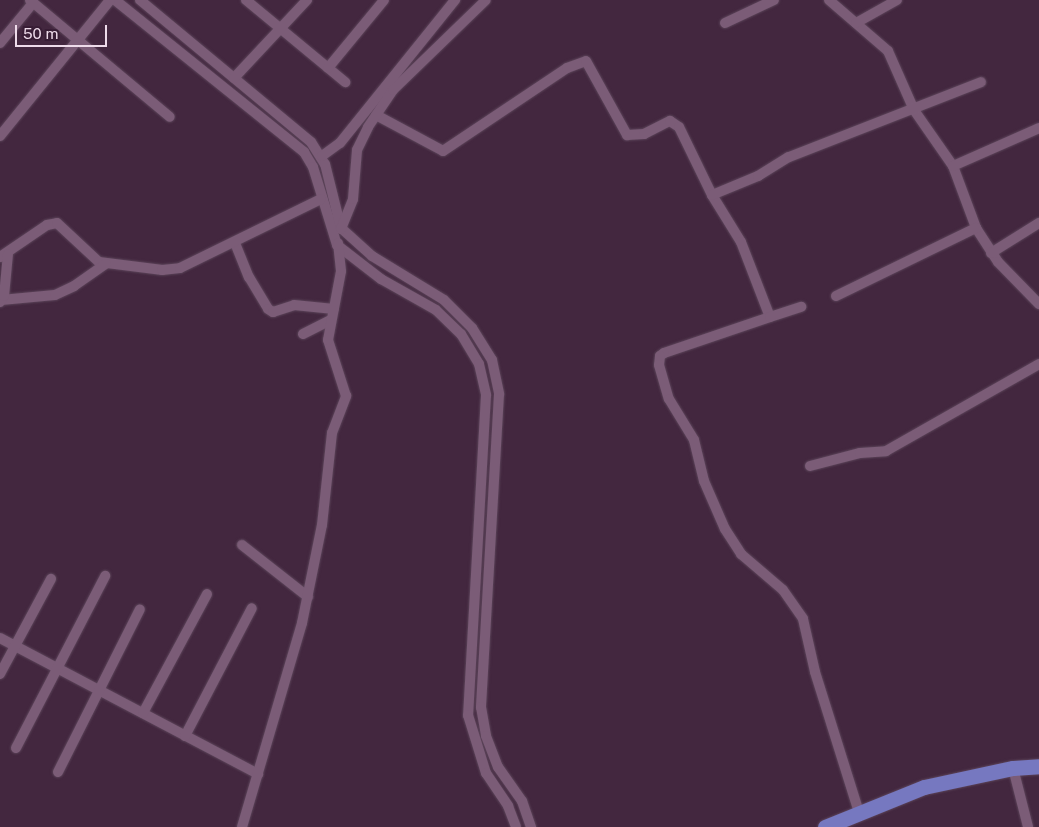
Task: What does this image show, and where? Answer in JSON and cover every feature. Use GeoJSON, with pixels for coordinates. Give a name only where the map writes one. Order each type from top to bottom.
{"type":"FeatureCollection","features":[{"type":"Feature","properties":{"kind":"main road"},"geometry":{"type":"LineString","coordinates":[[825,827],[924,787],[1013,768],[1039,766]]}},
{"type":"Feature","properties":{"kind":"street"},"geometry":{"type":"LineString","coordinates":[[0,136],[79,41],[110,0]]}},
{"type":"Feature","properties":{"kind":"street"},"geometry":{"type":"LineString","coordinates":[[115,0],[304,152],[313,167],[338,246],[341,271],[328,340],[331,356],[346,396],[332,433],[322,525],[308,597],[242,827]]}},
{"type":"Feature","properties":{"kind":"street"},"geometry":{"type":"LineString","coordinates":[[140,0],[311,142],[322,156],[341,228],[372,256],[444,300],[472,328],[492,360],[499,394],[481,707],[484,731],[498,767],[522,801],[531,827]]}},
{"type":"Feature","properties":{"kind":"street"},"geometry":{"type":"LineString","coordinates":[[246,0],[345,82]]}},
{"type":"Feature","properties":{"kind":"street"},"geometry":{"type":"LineString","coordinates":[[234,78],[282,30],[307,0]]}},
{"type":"Feature","properties":{"kind":"street"},"geometry":{"type":"LineString","coordinates":[[328,68],[384,0]]}},
{"type":"Feature","properties":{"kind":"street"},"geometry":{"type":"LineString","coordinates":[[322,156],[340,142],[455,0]]}},
{"type":"Feature","properties":{"kind":"street"},"geometry":{"type":"LineString","coordinates":[[725,23],[774,0]]}},
{"type":"Feature","properties":{"kind":"street"},"geometry":{"type":"LineString","coordinates":[[829,0],[888,51],[914,110],[953,166],[976,228],[991,253],[1039,304]]}},
{"type":"Feature","properties":{"kind":"street"},"geometry":{"type":"LineString","coordinates":[[856,23],[897,0]]}},
{"type":"Feature","properties":{"kind":"street"},"geometry":{"type":"LineString","coordinates":[[0,43],[32,1],[170,116]]}},
{"type":"Feature","properties":{"kind":"street"},"geometry":{"type":"LineString","coordinates":[[338,246],[341,228],[354,199],[357,150],[376,115],[393,90],[481,2]]}},
{"type":"Feature","properties":{"kind":"street"},"geometry":{"type":"LineString","coordinates":[[376,115],[426,145],[444,151],[567,68],[586,61],[627,135],[639,136],[673,121],[712,195],[741,242],[770,317]]}},
{"type":"Feature","properties":{"kind":"street"},"geometry":{"type":"LineString","coordinates":[[712,195],[758,176],[789,157],[914,110],[981,82]]}},
{"type":"Feature","properties":{"kind":"street"},"geometry":{"type":"LineString","coordinates":[[953,166],[1039,128]]}},
{"type":"Feature","properties":{"kind":"street"},"geometry":{"type":"LineString","coordinates":[[106,264],[74,286],[55,295],[1,301],[4,256],[47,225],[57,223],[106,264],[162,270],[180,268],[235,243],[270,221],[322,199]]}},
{"type":"Feature","properties":{"kind":"street"},"geometry":{"type":"LineString","coordinates":[[991,253],[1039,223]]}},
{"type":"Feature","properties":{"kind":"street"},"geometry":{"type":"LineString","coordinates":[[836,296],[976,228]]}},
{"type":"Feature","properties":{"kind":"street"},"geometry":{"type":"LineString","coordinates":[[235,243],[249,277],[268,309],[273,312],[294,306],[334,309]]}},
{"type":"Feature","properties":{"kind":"street"},"geometry":{"type":"LineString","coordinates":[[338,246],[381,279],[443,316],[470,348],[483,377],[486,394],[468,715],[486,773],[508,806],[516,827]]}},
{"type":"Feature","properties":{"kind":"street"},"geometry":{"type":"LineString","coordinates":[[801,307],[664,352],[660,356],[659,365],[669,399],[694,440],[704,481],[725,529],[741,554],[783,590],[803,619],[815,672],[859,812]]}},
{"type":"Feature","properties":{"kind":"street"},"geometry":{"type":"LineString","coordinates":[[303,334],[331,320]]}},
{"type":"Feature","properties":{"kind":"street"},"geometry":{"type":"LineString","coordinates":[[810,466],[860,453],[886,451],[1039,364]]}},
{"type":"Feature","properties":{"kind":"street"},"geometry":{"type":"LineString","coordinates":[[242,545],[308,597]]}},
{"type":"Feature","properties":{"kind":"street"},"geometry":{"type":"LineString","coordinates":[[16,748],[105,576]]}},
{"type":"Feature","properties":{"kind":"street"},"geometry":{"type":"LineString","coordinates":[[0,674],[51,579]]}},
{"type":"Feature","properties":{"kind":"street"},"geometry":{"type":"LineString","coordinates":[[143,713],[207,594]]}},
{"type":"Feature","properties":{"kind":"street"},"geometry":{"type":"LineString","coordinates":[[185,736],[252,608]]}},
{"type":"Feature","properties":{"kind":"street"},"geometry":{"type":"LineString","coordinates":[[58,772],[140,609]]}},
{"type":"Feature","properties":{"kind":"street"},"geometry":{"type":"LineString","coordinates":[[0,638],[258,774]]}},
{"type":"Feature","properties":{"kind":"street"},"geometry":{"type":"LineString","coordinates":[[1013,768],[1028,827]]}}]}
